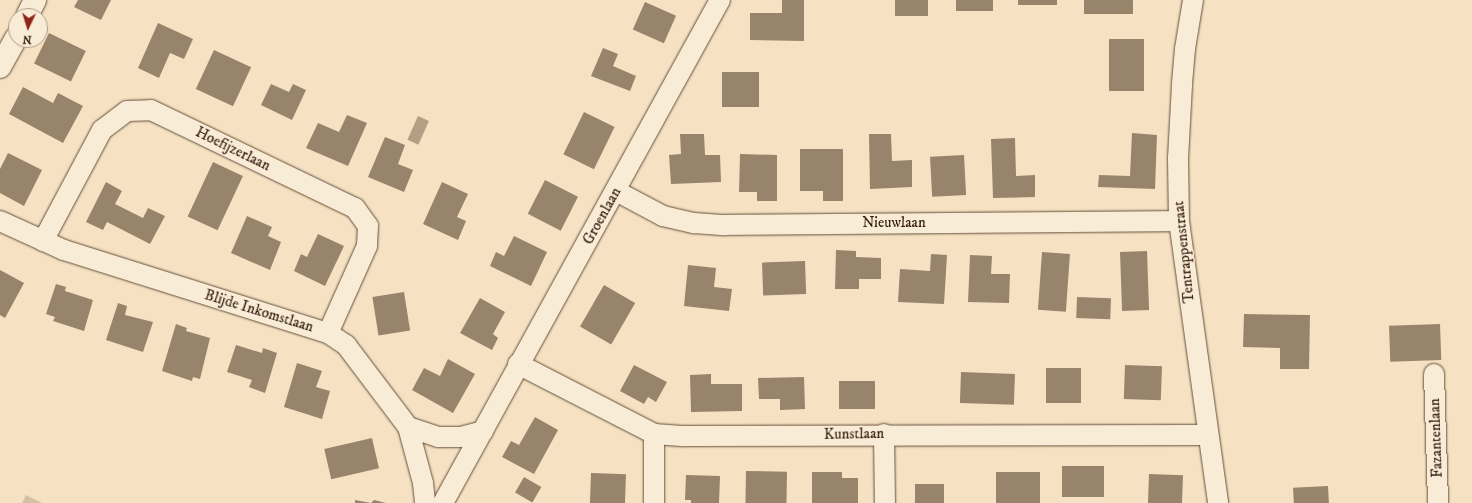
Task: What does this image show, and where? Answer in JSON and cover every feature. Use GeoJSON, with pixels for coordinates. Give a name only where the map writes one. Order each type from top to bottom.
{"type":"FeatureCollection","features":[{"type":"Feature","properties":{"kind":"street","name":"Groenlaan"},"geometry":{"type":"LineString","coordinates":[[443,503],[518,364],[616,191],[720,0]]}},
{"type":"Feature","properties":{"kind":"street","name":"Tentrappenstraat"},"geometry":{"type":"LineString","coordinates":[[1193,0],[1185,49],[1182,85],[1179,221],[1207,435],[1218,503]]}},
{"type":"Feature","properties":{"kind":"street"},"geometry":{"type":"LineString","coordinates":[[0,67],[10,48]]}},
{"type":"Feature","properties":{"kind":"street","name":"Hoefijzerlaan"},"geometry":{"type":"LineString","coordinates":[[43,241],[102,130],[127,111],[152,110],[356,208],[368,226],[367,246],[328,333]]}},
{"type":"Feature","properties":{"kind":"street","name":"Nieuwlaan"},"geometry":{"type":"LineString","coordinates":[[616,191],[663,216],[694,223],[1179,221]]}},
{"type":"Feature","properties":{"kind":"street","name":"Blijde Inkomstlaan"},"geometry":{"type":"LineString","coordinates":[[0,221],[64,250],[328,333],[346,345],[408,427],[423,483],[425,503]]}},
{"type":"Feature","properties":{"kind":"street","name":"Kunstlaan"},"geometry":{"type":"LineString","coordinates":[[518,364],[654,434],[685,436],[884,434],[1207,435]]}},
{"type":"Feature","properties":{"kind":"street","name":"Fazantenlaan"},"geometry":{"type":"LineString","coordinates":[[1434,374],[1438,503]]}},
{"type":"Feature","properties":{"kind":"street"},"geometry":{"type":"LineString","coordinates":[[408,427],[438,437],[461,437],[483,431]]}},
{"type":"Feature","properties":{"kind":"street"},"geometry":{"type":"LineString","coordinates":[[654,434],[654,503]]}},
{"type":"Feature","properties":{"kind":"street"},"geometry":{"type":"LineString","coordinates":[[884,434],[885,503]]}},
{"type":"Feature","properties":{"kind":"shaded area"},"geometry":{"type":"Polygon","coordinates":[[[418,116],[429,121],[418,145],[407,140],[418,116]]]}},
{"type":"Feature","properties":{"kind":"shaded area"},"geometry":{"type":"Polygon","coordinates":[[[26,495],[42,503],[22,503],[26,495]]]}},
{"type":"Feature","properties":{"kind":"building"},"geometry":{"type":"Polygon","coordinates":[[[78,0],[111,0],[101,20],[74,7],[78,0]]]}},
{"type":"Feature","properties":{"kind":"building"},"geometry":{"type":"Polygon","coordinates":[[[782,0],[804,0],[804,41],[750,40],[750,13],[782,13],[782,0]]]}},
{"type":"Feature","properties":{"kind":"building"},"geometry":{"type":"Polygon","coordinates":[[[895,0],[928,0],[928,16],[895,16],[895,0]]]}},
{"type":"Feature","properties":{"kind":"building"},"geometry":{"type":"Polygon","coordinates":[[[956,0],[993,0],[993,11],[956,11],[956,0]]]}},
{"type":"Feature","properties":{"kind":"building"},"geometry":{"type":"Polygon","coordinates":[[[1018,0],[1057,0],[1057,5],[1018,5],[1018,0]]]}},
{"type":"Feature","properties":{"kind":"building"},"geometry":{"type":"Polygon","coordinates":[[[1084,0],[1133,0],[1133,14],[1084,14],[1084,0]]]}},
{"type":"Feature","properties":{"kind":"building"},"geometry":{"type":"Polygon","coordinates":[[[645,2],[676,16],[664,43],[633,29],[645,2]]]}},
{"type":"Feature","properties":{"kind":"building"},"geometry":{"type":"Polygon","coordinates":[[[158,23],[193,39],[184,59],[170,53],[159,78],[138,68],[158,23]]]}},
{"type":"Feature","properties":{"kind":"building"},"geometry":{"type":"Polygon","coordinates":[[[49,33],[86,51],[71,82],[34,64],[42,48],[48,48],[49,33]]]}},
{"type":"Feature","properties":{"kind":"building"},"geometry":{"type":"Polygon","coordinates":[[[1109,39],[1144,39],[1144,91],[1109,91],[1109,39]]]}},
{"type":"Feature","properties":{"kind":"building"},"geometry":{"type":"Polygon","coordinates":[[[603,48],[618,54],[613,66],[636,76],[630,91],[591,76],[603,48]]]}},
{"type":"Feature","properties":{"kind":"building"},"geometry":{"type":"Polygon","coordinates":[[[214,50],[251,67],[233,106],[196,89],[214,50]]]}},
{"type":"Feature","properties":{"kind":"building"},"geometry":{"type":"Polygon","coordinates":[[[722,72],[759,72],[759,107],[722,107],[722,72]]]}},
{"type":"Feature","properties":{"kind":"building"},"geometry":{"type":"Polygon","coordinates":[[[271,84],[289,92],[293,84],[306,90],[292,120],[261,105],[271,84]]]}},
{"type":"Feature","properties":{"kind":"building"},"geometry":{"type":"Polygon","coordinates":[[[23,87],[53,103],[58,93],[83,106],[63,143],[9,114],[23,87]]]}},
{"type":"Feature","properties":{"kind":"building"},"geometry":{"type":"Polygon","coordinates":[[[584,112],[615,127],[594,169],[563,154],[584,112]]]}},
{"type":"Feature","properties":{"kind":"building"},"geometry":{"type":"Polygon","coordinates":[[[347,115],[367,123],[348,166],[306,148],[318,123],[339,132],[347,115]]]}},
{"type":"Feature","properties":{"kind":"building"},"geometry":{"type":"Polygon","coordinates":[[[1132,133],[1157,135],[1155,189],[1098,187],[1099,175],[1130,176],[1132,133]]]}},
{"type":"Feature","properties":{"kind":"building"},"geometry":{"type":"Polygon","coordinates":[[[680,134],[704,134],[705,155],[720,155],[721,182],[671,184],[669,155],[681,154],[680,134]]]}},
{"type":"Feature","properties":{"kind":"building"},"geometry":{"type":"Polygon","coordinates":[[[869,134],[891,134],[892,161],[912,160],[912,187],[870,189],[869,134]]]}},
{"type":"Feature","properties":{"kind":"building"},"geometry":{"type":"Polygon","coordinates":[[[385,137],[405,145],[398,164],[413,170],[404,192],[368,177],[385,137]]]}},
{"type":"Feature","properties":{"kind":"building"},"geometry":{"type":"Polygon","coordinates":[[[1015,138],[1016,176],[1035,175],[1035,197],[993,198],[991,139],[1015,138]]]}},
{"type":"Feature","properties":{"kind":"building"},"geometry":{"type":"Polygon","coordinates":[[[800,149],[843,149],[843,201],[823,201],[823,191],[800,191],[800,149]]]}},
{"type":"Feature","properties":{"kind":"building"},"geometry":{"type":"Polygon","coordinates":[[[8,153],[42,170],[24,206],[0,193],[0,169],[8,153]]]}},
{"type":"Feature","properties":{"kind":"building"},"geometry":{"type":"Polygon","coordinates":[[[740,154],[777,155],[777,201],[757,201],[757,192],[739,192],[740,154]]]}},
{"type":"Feature","properties":{"kind":"building"},"geometry":{"type":"Polygon","coordinates":[[[964,155],[966,195],[932,197],[930,157],[964,155]]]}},
{"type":"Feature","properties":{"kind":"building"},"geometry":{"type":"Polygon","coordinates":[[[213,162],[243,176],[218,230],[188,216],[213,162]]]}},
{"type":"Feature","properties":{"kind":"building"},"geometry":{"type":"Polygon","coordinates":[[[545,180],[578,197],[561,231],[528,214],[545,180]]]}},
{"type":"Feature","properties":{"kind":"building"},"geometry":{"type":"Polygon","coordinates":[[[106,182],[122,191],[115,204],[143,218],[148,208],[165,216],[150,244],[107,222],[103,230],[86,222],[106,182]]]}},
{"type":"Feature","properties":{"kind":"building"},"geometry":{"type":"Polygon","coordinates":[[[442,182],[468,194],[457,217],[466,221],[458,240],[423,224],[442,182]]]}},
{"type":"Feature","properties":{"kind":"building"},"geometry":{"type":"Polygon","coordinates":[[[247,216],[272,227],[268,236],[281,242],[270,270],[231,253],[247,216]]]}},
{"type":"Feature","properties":{"kind":"building"},"geometry":{"type":"Polygon","coordinates":[[[318,234],[344,246],[325,286],[294,271],[301,254],[307,257],[318,234]]]}},
{"type":"Feature","properties":{"kind":"building"},"geometry":{"type":"Polygon","coordinates":[[[514,236],[547,252],[531,286],[490,266],[496,252],[504,256],[514,236]]]}},
{"type":"Feature","properties":{"kind":"building"},"geometry":{"type":"Polygon","coordinates":[[[836,250],[856,251],[856,257],[881,258],[881,279],[859,279],[859,289],[835,289],[836,250]]]}},
{"type":"Feature","properties":{"kind":"building"},"geometry":{"type":"Polygon","coordinates":[[[1147,251],[1149,310],[1122,311],[1120,252],[1147,251]]]}},
{"type":"Feature","properties":{"kind":"building"},"geometry":{"type":"Polygon","coordinates":[[[1042,252],[1070,254],[1066,312],[1038,310],[1042,252]]]}},
{"type":"Feature","properties":{"kind":"building"},"geometry":{"type":"Polygon","coordinates":[[[931,254],[947,255],[944,304],[898,302],[900,269],[930,271],[931,254]]]}},
{"type":"Feature","properties":{"kind":"building"},"geometry":{"type":"Polygon","coordinates":[[[970,255],[992,256],[991,274],[1010,274],[1009,303],[968,302],[970,255]]]}},
{"type":"Feature","properties":{"kind":"building"},"geometry":{"type":"Polygon","coordinates":[[[805,261],[806,294],[763,295],[762,263],[805,261]]]}},
{"type":"Feature","properties":{"kind":"building"},"geometry":{"type":"Polygon","coordinates":[[[688,265],[716,268],[714,287],[732,289],[729,311],[684,306],[688,265]]]}},
{"type":"Feature","properties":{"kind":"building"},"geometry":{"type":"Polygon","coordinates":[[[0,270],[24,283],[5,318],[0,315],[0,270]]]}},
{"type":"Feature","properties":{"kind":"building"},"geometry":{"type":"Polygon","coordinates":[[[56,284],[66,287],[65,291],[93,300],[84,331],[53,321],[55,317],[46,314],[56,284]]]}},
{"type":"Feature","properties":{"kind":"building"},"geometry":{"type":"Polygon","coordinates":[[[604,285],[635,303],[611,345],[580,327],[604,285]]]}},
{"type":"Feature","properties":{"kind":"building"},"geometry":{"type":"Polygon","coordinates":[[[404,292],[410,331],[378,336],[372,297],[404,292]]]}},
{"type":"Feature","properties":{"kind":"building"},"geometry":{"type":"Polygon","coordinates":[[[1077,297],[1111,298],[1110,319],[1076,318],[1077,297]]]}},
{"type":"Feature","properties":{"kind":"building"},"geometry":{"type":"Polygon","coordinates":[[[480,298],[505,312],[493,334],[498,338],[492,350],[460,333],[480,298]]]}},
{"type":"Feature","properties":{"kind":"building"},"geometry":{"type":"Polygon","coordinates":[[[118,303],[127,306],[125,315],[153,322],[143,352],[106,340],[118,303]]]}},
{"type":"Feature","properties":{"kind":"building"},"geometry":{"type":"Polygon","coordinates":[[[1244,314],[1310,315],[1309,369],[1280,369],[1280,348],[1243,347],[1244,314]]]}},
{"type":"Feature","properties":{"kind":"building"},"geometry":{"type":"Polygon","coordinates":[[[176,324],[187,328],[186,331],[210,338],[200,379],[193,377],[192,381],[162,371],[176,324]]]}},
{"type":"Feature","properties":{"kind":"building"},"geometry":{"type":"Polygon","coordinates":[[[1440,324],[1441,360],[1390,362],[1389,326],[1440,324]]]}},
{"type":"Feature","properties":{"kind":"building"},"geometry":{"type":"Polygon","coordinates":[[[236,345],[262,353],[263,348],[277,353],[265,393],[249,387],[252,380],[227,372],[236,345]]]}},
{"type":"Feature","properties":{"kind":"building"},"geometry":{"type":"Polygon","coordinates":[[[448,359],[475,374],[453,413],[412,390],[424,368],[440,376],[448,359]]]}},
{"type":"Feature","properties":{"kind":"building"},"geometry":{"type":"Polygon","coordinates":[[[297,363],[322,371],[316,387],[330,391],[322,419],[284,407],[297,363]]]}},
{"type":"Feature","properties":{"kind":"building"},"geometry":{"type":"Polygon","coordinates":[[[634,365],[667,382],[656,402],[648,397],[644,404],[620,391],[634,365]]]}},
{"type":"Feature","properties":{"kind":"building"},"geometry":{"type":"Polygon","coordinates":[[[1125,365],[1162,366],[1161,400],[1124,399],[1125,365]]]}},
{"type":"Feature","properties":{"kind":"building"},"geometry":{"type":"Polygon","coordinates":[[[1046,368],[1081,368],[1081,403],[1046,403],[1046,368]]]}},
{"type":"Feature","properties":{"kind":"building"},"geometry":{"type":"Polygon","coordinates":[[[961,372],[1015,374],[1014,405],[960,403],[961,372]]]}},
{"type":"Feature","properties":{"kind":"building"},"geometry":{"type":"Polygon","coordinates":[[[711,374],[711,384],[742,384],[742,411],[691,412],[690,375],[711,374]]]}},
{"type":"Feature","properties":{"kind":"building"},"geometry":{"type":"Polygon","coordinates":[[[804,377],[805,409],[780,410],[780,399],[759,399],[758,378],[804,377]]]}},
{"type":"Feature","properties":{"kind":"building"},"geometry":{"type":"Polygon","coordinates":[[[839,381],[875,381],[875,409],[839,409],[839,381]]]}},
{"type":"Feature","properties":{"kind":"building"},"geometry":{"type":"Polygon","coordinates":[[[535,417],[558,430],[534,474],[502,457],[511,441],[519,445],[535,417]]]}},
{"type":"Feature","properties":{"kind":"building"},"geometry":{"type":"Polygon","coordinates":[[[372,438],[379,468],[331,479],[324,449],[372,438]]]}},
{"type":"Feature","properties":{"kind":"building"},"geometry":{"type":"Polygon","coordinates":[[[1062,466],[1104,466],[1104,497],[1062,497],[1062,466]]]}},
{"type":"Feature","properties":{"kind":"building"},"geometry":{"type":"Polygon","coordinates":[[[746,471],[787,472],[786,503],[745,503],[746,471]]]}},
{"type":"Feature","properties":{"kind":"building"},"geometry":{"type":"Polygon","coordinates":[[[812,472],[842,472],[842,478],[858,478],[858,503],[812,503],[812,472]]]}},
{"type":"Feature","properties":{"kind":"building"},"geometry":{"type":"Polygon","coordinates":[[[996,472],[1040,472],[1040,503],[996,503],[996,472]]]}},
{"type":"Feature","properties":{"kind":"building"},"geometry":{"type":"Polygon","coordinates":[[[591,473],[626,474],[625,503],[590,503],[591,473]]]}},
{"type":"Feature","properties":{"kind":"building"},"geometry":{"type":"Polygon","coordinates":[[[1149,474],[1183,475],[1182,503],[1148,503],[1149,474]]]}},
{"type":"Feature","properties":{"kind":"building"},"geometry":{"type":"Polygon","coordinates":[[[686,475],[720,476],[719,503],[691,503],[691,500],[685,500],[686,475]]]}},
{"type":"Feature","properties":{"kind":"building"},"geometry":{"type":"Polygon","coordinates":[[[524,477],[541,487],[532,503],[515,493],[524,477]]]}},
{"type":"Feature","properties":{"kind":"building"},"geometry":{"type":"Polygon","coordinates":[[[915,484],[944,484],[944,503],[915,503],[915,484]]]}},
{"type":"Feature","properties":{"kind":"building"},"geometry":{"type":"Polygon","coordinates":[[[1328,486],[1329,503],[1294,503],[1293,488],[1328,486]]]}},
{"type":"Feature","properties":{"kind":"building"},"geometry":{"type":"Polygon","coordinates":[[[355,500],[371,503],[355,503],[355,500]]]}},
{"type":"Feature","properties":{"kind":"building"},"geometry":{"type":"Polygon","coordinates":[[[374,500],[386,503],[371,503],[374,500]]]}}]}
